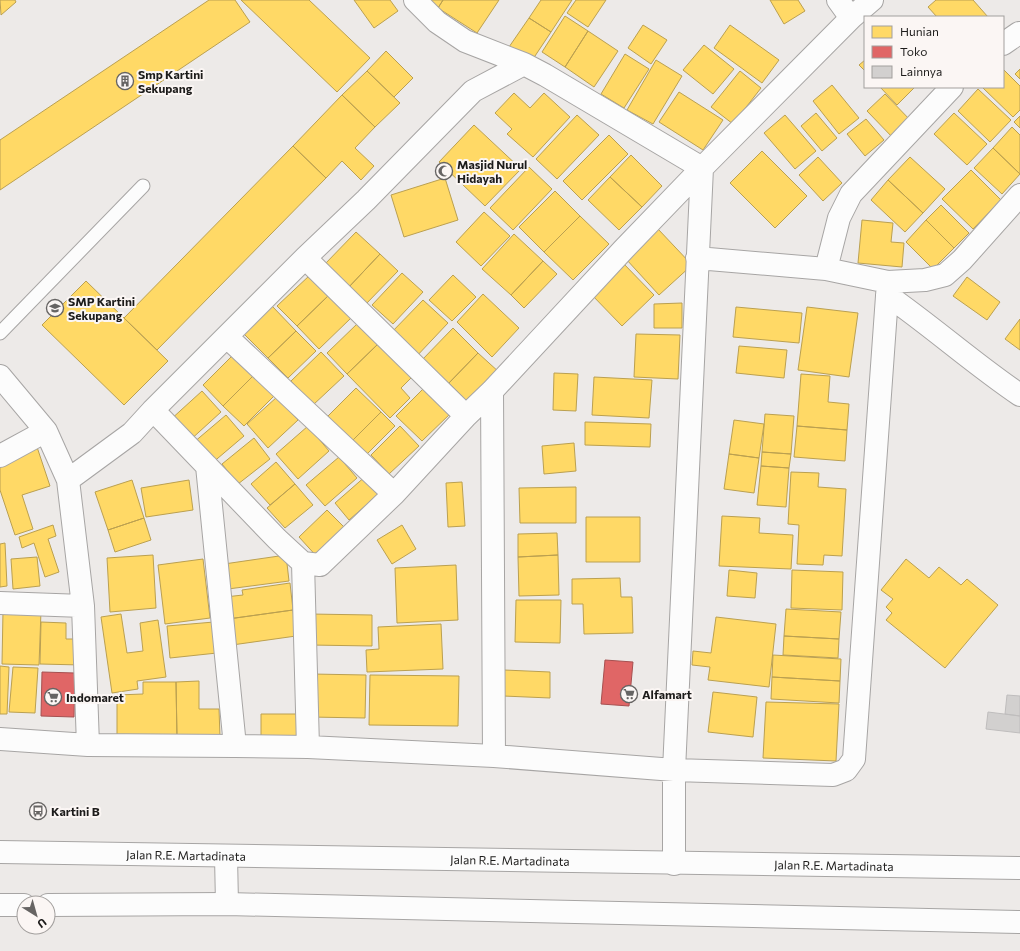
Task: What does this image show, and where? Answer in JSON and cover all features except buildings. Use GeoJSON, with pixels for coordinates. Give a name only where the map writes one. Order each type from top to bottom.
{"type":"FeatureCollection","features":[{"type":"Feature","properties":{"kind":"main road"},"geometry":{"type":"LineString","coordinates":[[415,0],[437,22],[465,41],[524,64],[544,74],[702,168]]}},
{"type":"Feature","properties":{"kind":"main road"},"geometry":{"type":"LineString","coordinates":[[838,0],[851,18]]}},
{"type":"Feature","properties":{"kind":"main road"},"geometry":{"type":"LineString","coordinates":[[153,410],[277,539],[303,563],[320,565],[394,494],[466,416],[492,391],[623,250],[702,168],[851,18],[872,0]]}},
{"type":"Feature","properties":{"kind":"main road"},"geometry":{"type":"LineString","coordinates":[[1004,43],[1019,33],[1020,34]]}},
{"type":"Feature","properties":{"kind":"main road"},"geometry":{"type":"LineString","coordinates":[[68,480],[132,433],[153,410],[305,258],[366,200],[473,91],[524,64]]}},
{"type":"Feature","properties":{"kind":"main road"},"geometry":{"type":"LineString","coordinates":[[826,269],[838,218],[851,194],[951,88]]}},
{"type":"Feature","properties":{"kind":"main road"},"geometry":{"type":"LineString","coordinates":[[674,864],[674,770],[702,168]]}},
{"type":"Feature","properties":{"kind":"main road"},"geometry":{"type":"LineString","coordinates":[[888,289],[945,275],[962,260],[1020,195]]}},
{"type":"Feature","properties":{"kind":"main road"},"geometry":{"type":"LineString","coordinates":[[305,258],[466,416]]}},
{"type":"Feature","properties":{"kind":"main road"},"geometry":{"type":"LineString","coordinates":[[697,258],[826,269],[888,289],[920,318],[999,381],[1020,395]]}},
{"type":"Feature","properties":{"kind":"main road"},"geometry":{"type":"LineString","coordinates":[[0,739],[88,745],[235,746],[494,756],[674,770],[834,775],[846,770],[854,759],[888,289]]}},
{"type":"Feature","properties":{"kind":"main road"},"geometry":{"type":"LineString","coordinates":[[226,337],[394,494]]}},
{"type":"Feature","properties":{"kind":"main road"},"geometry":{"type":"LineString","coordinates":[[0,376],[46,431],[68,480],[83,606],[88,745]]}},
{"type":"Feature","properties":{"kind":"main road"},"geometry":{"type":"LineString","coordinates":[[492,391],[494,756]]}},
{"type":"Feature","properties":{"kind":"main road"},"geometry":{"type":"LineString","coordinates":[[0,456],[46,431]]}},
{"type":"Feature","properties":{"kind":"main road"},"geometry":{"type":"LineString","coordinates":[[207,466],[235,746]]}},
{"type":"Feature","properties":{"kind":"main road"},"geometry":{"type":"LineString","coordinates":[[303,563],[308,748]]}},
{"type":"Feature","properties":{"kind":"main road"},"geometry":{"type":"LineString","coordinates":[[0,603],[83,606]]}},
{"type":"Feature","properties":{"kind":"main road","name":"Jalan R.E. Martadinata"},"geometry":{"type":"LineString","coordinates":[[0,852],[674,864],[1020,868]]}},
{"type":"Feature","properties":{"kind":"main road"},"geometry":{"type":"LineString","coordinates":[[226,856],[227,904]]}},
{"type":"Feature","properties":{"kind":"main road"},"geometry":{"type":"LineString","coordinates":[[56,905],[227,904],[1020,922]]}},
{"type":"Feature","properties":{"kind":"main road"},"geometry":{"type":"LineString","coordinates":[[0,905],[16,905]]}},
{"type":"Feature","properties":{"kind":"lane"},"geometry":{"type":"LineString","coordinates":[[0,333],[143,186]]}},
{"type":"Feature","properties":{"kind":"place","name":"Smp Kartini Sekupang"},"geometry":{"type":"Point","coordinates":[125,81]}},
{"type":"Feature","properties":{"kind":"place","name":"Masjid Nurul Hidayah"},"geometry":{"type":"Point","coordinates":[444,171]}},
{"type":"Feature","properties":{"kind":"place","name":"SMP Kartini Sekupang"},"geometry":{"type":"Point","coordinates":[55,308]}},
{"type":"Feature","properties":{"kind":"place","name":"Alfamart"},"geometry":{"type":"Point","coordinates":[629,694]}},
{"type":"Feature","properties":{"kind":"place","name":"Indomaret"},"geometry":{"type":"Point","coordinates":[53,697]}},
{"type":"Feature","properties":{"kind":"place","name":"Kartini B"},"geometry":{"type":"Point","coordinates":[38,811]}}]}
